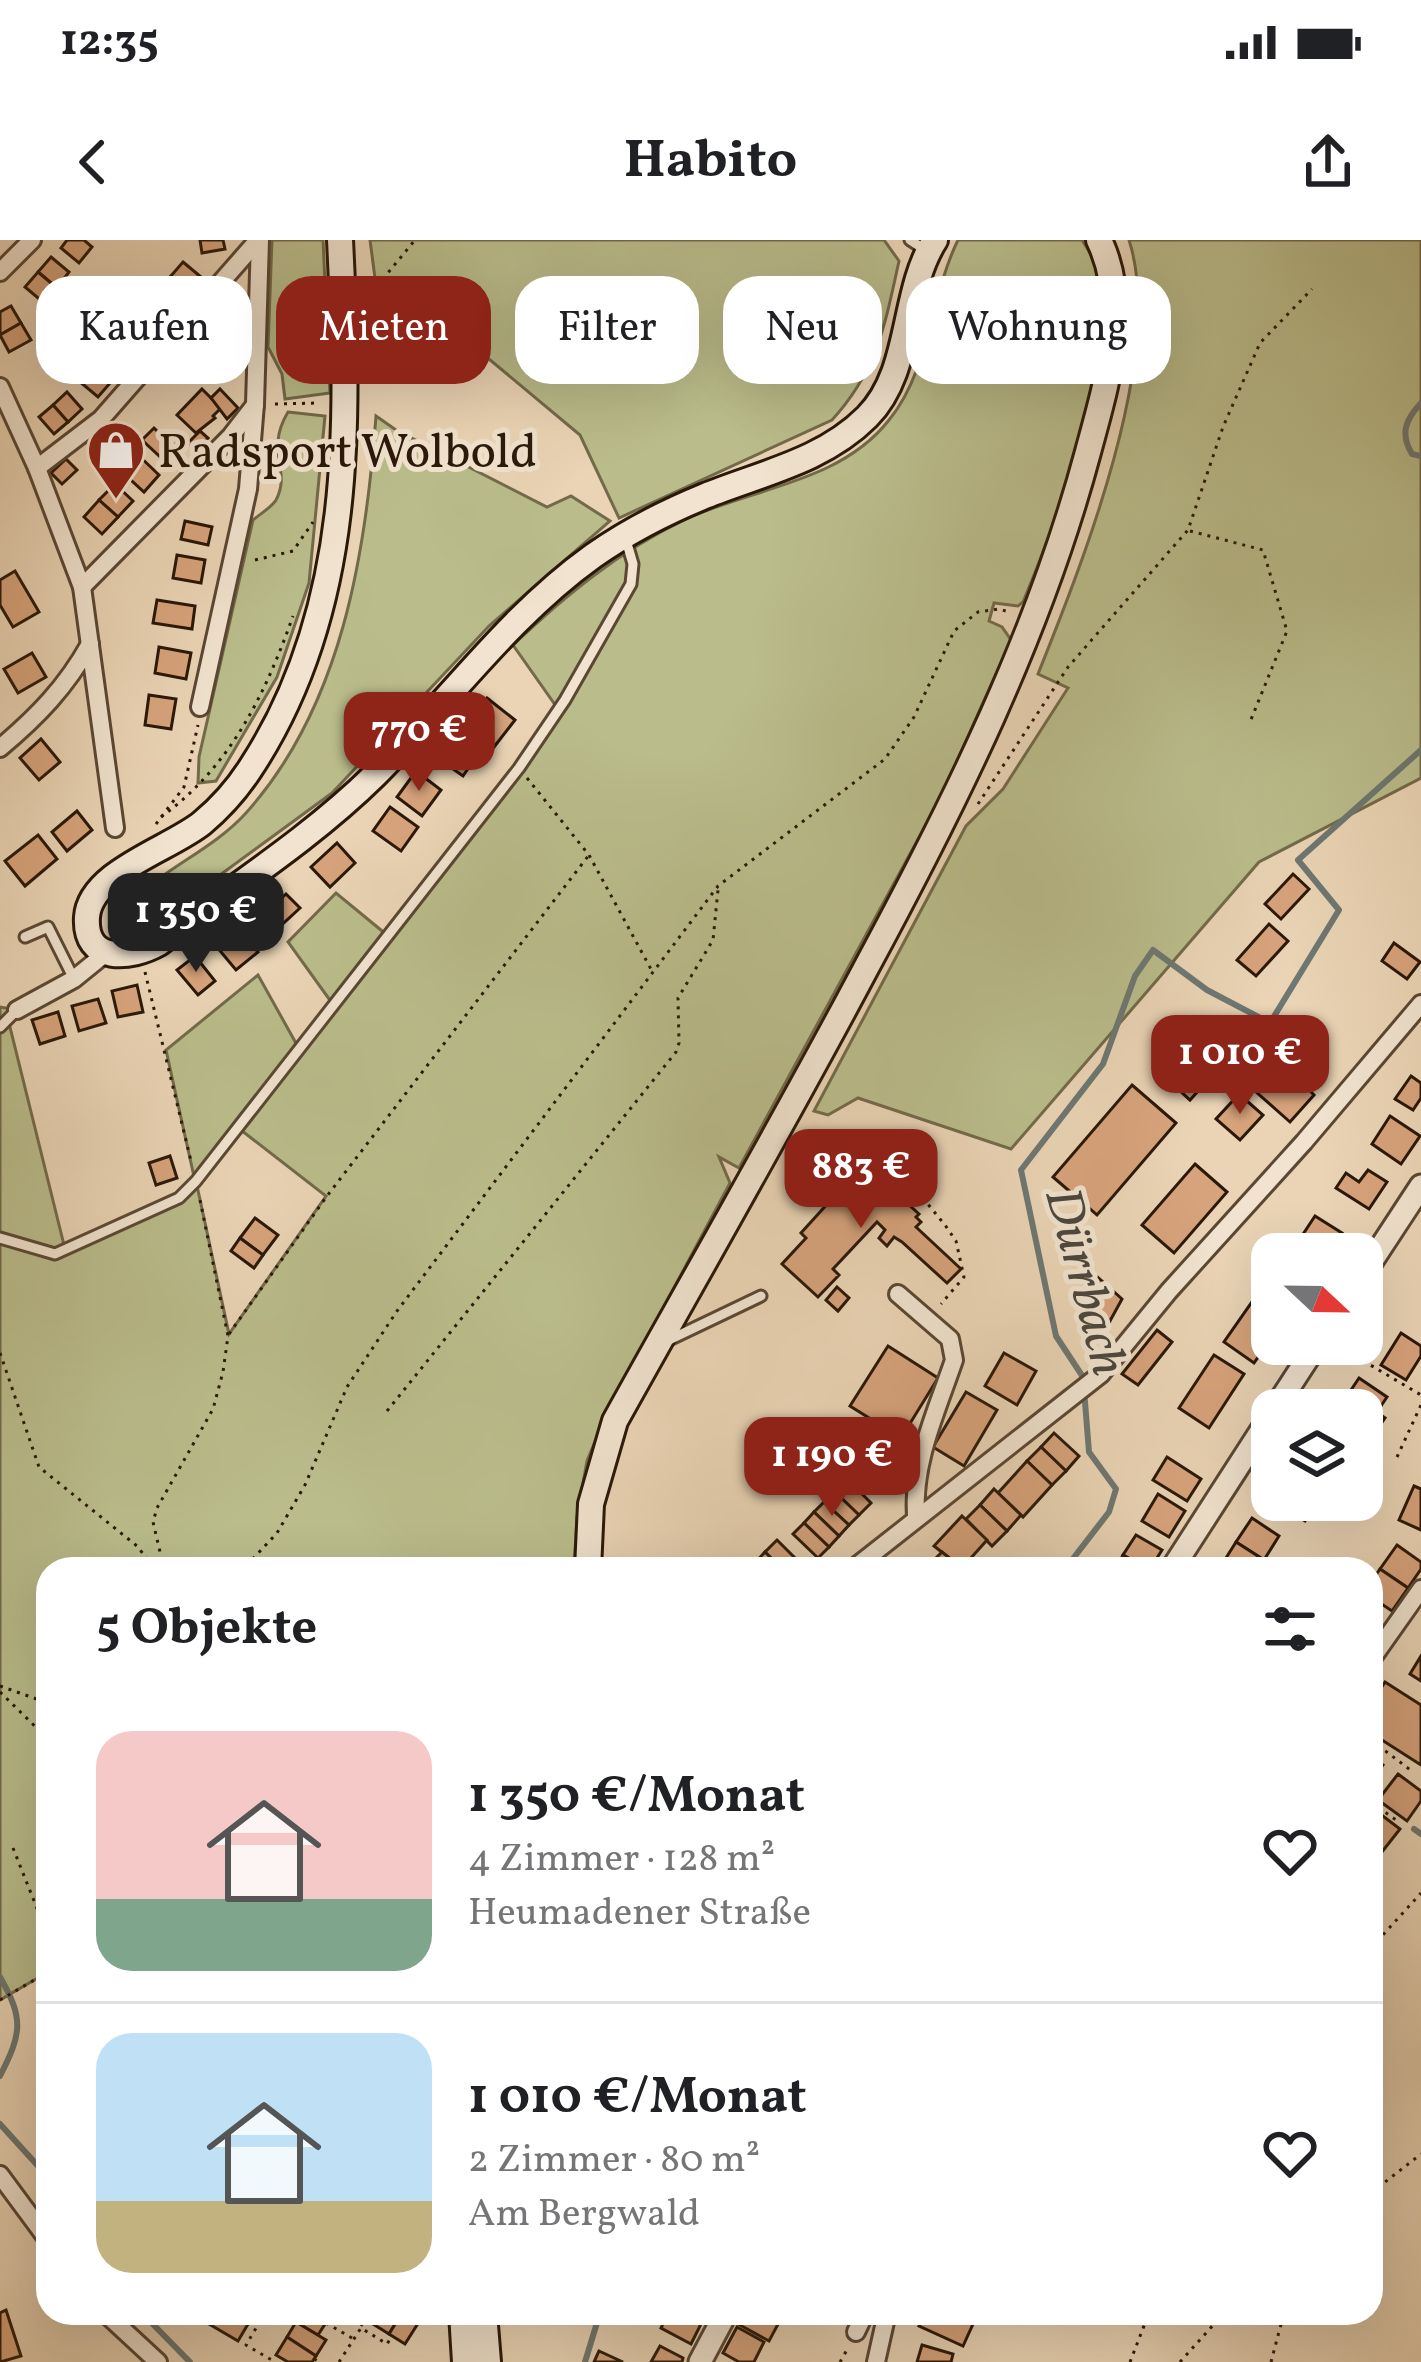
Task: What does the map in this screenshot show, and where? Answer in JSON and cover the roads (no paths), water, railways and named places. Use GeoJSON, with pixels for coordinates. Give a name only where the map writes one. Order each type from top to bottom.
{"type":"FeatureCollection","features":[{"type":"Feature","properties":{"kind":"main road"},"geometry":{"type":"LineString","coordinates":[[340,240],[346,404],[342,506],[315,630],[295,683],[250,770],[228,799],[179,839],[104,882],[89,902],[86,923],[92,940],[106,953],[129,957],[159,943],[334,811],[375,775],[554,586],[625,534],[704,496],[835,445],[871,413],[893,375],[924,244]]}},
{"type":"Feature","properties":{"kind":"main road"},"geometry":{"type":"LineString","coordinates":[[588,1557],[590,1504],[615,1421],[941,827],[1034,620],[1075,501],[1107,370],[1116,318],[1113,278],[1100,240]]}},
{"type":"Feature","properties":{"kind":"main road"},"geometry":{"type":"LineString","coordinates":[[463,2325],[465,2362]]}},
{"type":"Feature","properties":{"kind":"main road"},"geometry":{"type":"LineString","coordinates":[[485,2325],[488,2362]]}},
{"type":"Feature","properties":{"kind":"street"},"geometry":{"type":"LineString","coordinates":[[0,272],[32,240]]}},
{"type":"Feature","properties":{"kind":"street"},"geometry":{"type":"LineString","coordinates":[[200,707],[248,489],[259,240]]}},
{"type":"Feature","properties":{"kind":"street"},"geometry":{"type":"LineString","coordinates":[[37,468],[101,419],[259,240]]}},
{"type":"Feature","properties":{"kind":"street"},"geometry":{"type":"LineString","coordinates":[[0,387],[82,587],[115,828]]}},
{"type":"Feature","properties":{"kind":"street"},"geometry":{"type":"LineString","coordinates":[[82,587],[231,436],[255,404]]}},
{"type":"Feature","properties":{"kind":"street"},"geometry":{"type":"LineString","coordinates":[[0,748],[44,711],[70,680],[90,644]]}},
{"type":"Feature","properties":{"kind":"street"},"geometry":{"type":"LineString","coordinates":[[17,1010],[74,979],[106,953]]}},
{"type":"Feature","properties":{"kind":"street"},"geometry":{"type":"LineString","coordinates":[[867,1557],[1101,1374],[1421,1004]]}},
{"type":"Feature","properties":{"kind":"street"},"geometry":{"type":"LineString","coordinates":[[1383,1244],[1421,1186]]}},
{"type":"Feature","properties":{"kind":"street"},"geometry":{"type":"LineString","coordinates":[[898,1294],[950,1339],[954,1360],[922,1456],[914,1492],[916,1516]]}},
{"type":"Feature","properties":{"kind":"street"},"geometry":{"type":"LineString","coordinates":[[1180,1557],[1251,1446]]}},
{"type":"Feature","properties":{"kind":"street"},"geometry":{"type":"LineString","coordinates":[[1383,1643],[1421,1589]]}},
{"type":"Feature","properties":{"kind":"street"},"geometry":{"type":"LineString","coordinates":[[0,2175],[36,2224]]}},
{"type":"Feature","properties":{"kind":"street"},"geometry":{"type":"LineString","coordinates":[[118,2325],[158,2362]]}},
{"type":"Feature","properties":{"kind":"street"},"geometry":{"type":"LineString","coordinates":[[700,2362],[720,2325]]}},
{"type":"Feature","properties":{"kind":"street"},"geometry":{"type":"LineString","coordinates":[[853,2338],[859,2325]]}},
{"type":"Feature","properties":{"kind":"street"},"geometry":{"type":"LineString","coordinates":[[876,2362],[884,2325]]}},
{"type":"Feature","properties":{"kind":"lane"},"geometry":{"type":"LineString","coordinates":[[0,1238],[55,1254],[179,1198],[196,1181],[519,768],[565,700],[631,584],[633,564],[625,534]]}},
{"type":"Feature","properties":{"kind":"lane"},"geometry":{"type":"LineString","coordinates":[[25,937],[48,927],[74,979]]}},
{"type":"Feature","properties":{"kind":"lane"},"geometry":{"type":"LineString","coordinates":[[0,1027],[17,1010]]}},
{"type":"Feature","properties":{"kind":"lane"},"geometry":{"type":"LineString","coordinates":[[657,1346],[761,1296]]}},
{"type":"Feature","properties":{"kind":"waterway","name":"Dürrbach"},"geometry":{"type":"LineString","coordinates":[[1421,403],[1405,434],[1412,454],[1421,456]]}},
{"type":"Feature","properties":{"kind":"waterway","name":"Dürrbach"},"geometry":{"type":"LineString","coordinates":[[1074,1557],[1109,1512],[1116,1489],[1089,1452],[1083,1377],[1056,1336],[1021,1170],[1103,1064],[1135,976],[1153,950],[1207,990],[1270,1023],[1339,910],[1298,860],[1421,750]]}},
{"type":"Feature","properties":{"kind":"waterway"},"geometry":{"type":"LineString","coordinates":[[1414,1829],[1421,1834]]}},
{"type":"Feature","properties":{"kind":"waterway"},"geometry":{"type":"LineString","coordinates":[[0,1977],[17,2026],[0,2076]]}},
{"type":"Feature","properties":{"kind":"waterway"},"geometry":{"type":"LineString","coordinates":[[0,2124],[36,2164]]}},
{"type":"Feature","properties":{"kind":"waterway"},"geometry":{"type":"LineString","coordinates":[[154,2325],[190,2362]]}},
{"type":"Feature","properties":{"kind":"waterway","name":"Dürrbach"},"geometry":{"type":"LineString","coordinates":[[585,2362],[596,2325]]}},
{"type":"Feature","properties":{"kind":"place","name":"Radsport Wolbold"},"geometry":{"type":"Point","coordinates":[116,501]}}]}
